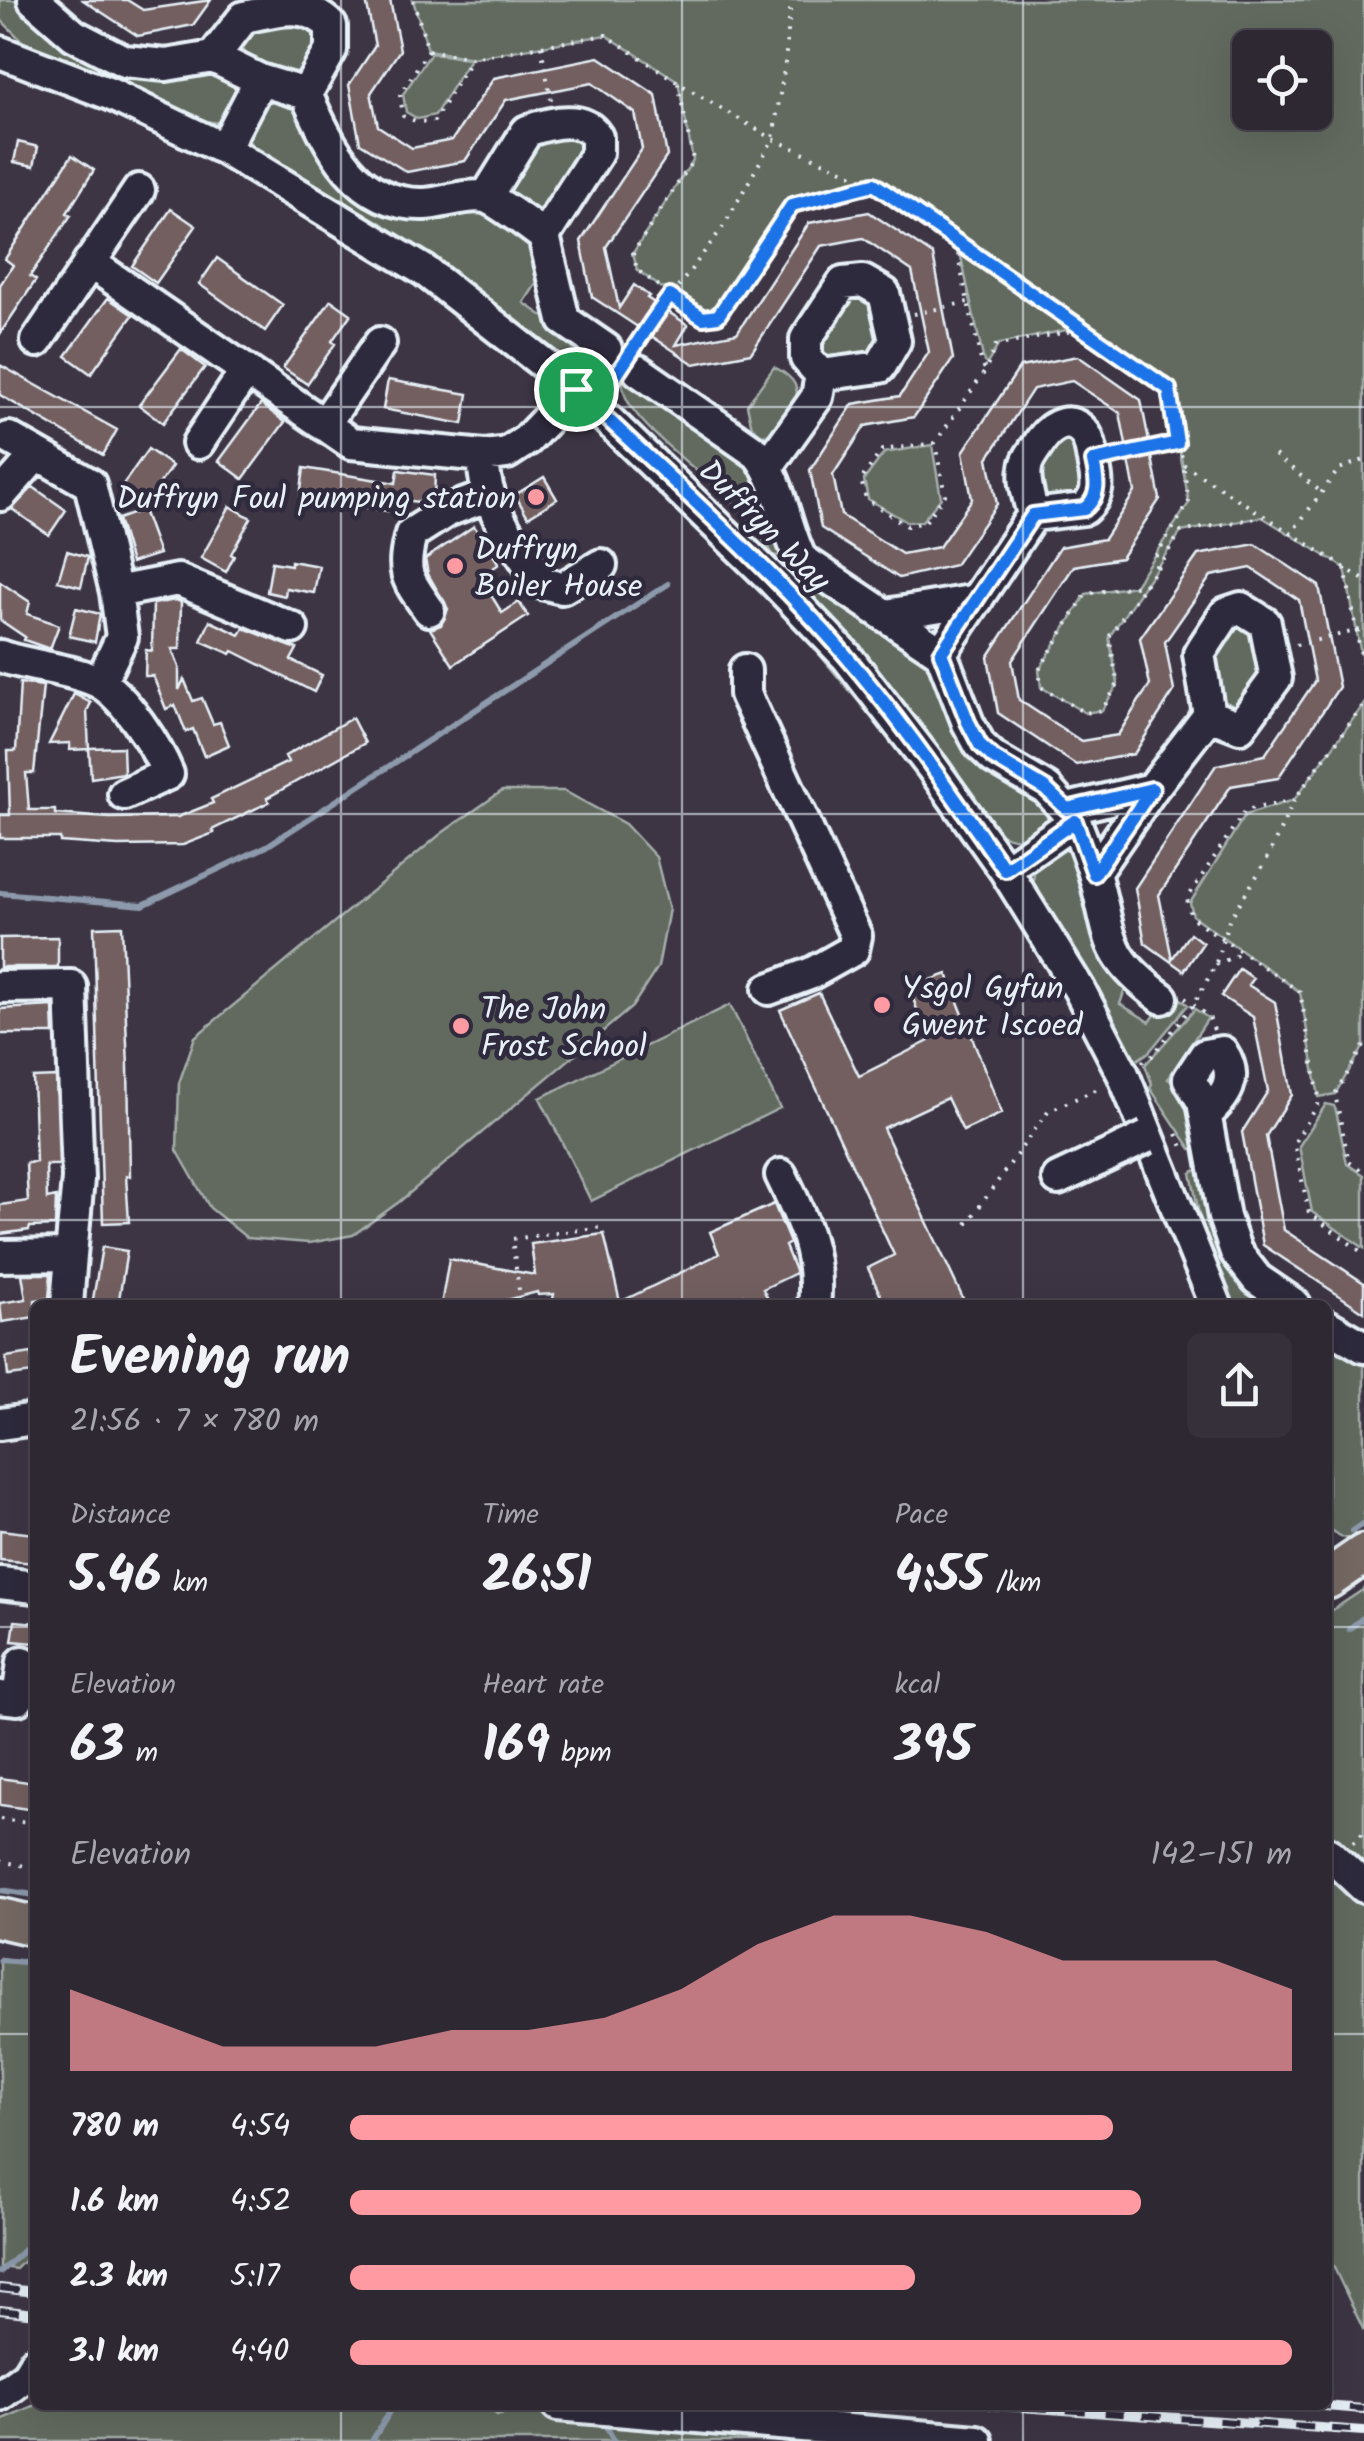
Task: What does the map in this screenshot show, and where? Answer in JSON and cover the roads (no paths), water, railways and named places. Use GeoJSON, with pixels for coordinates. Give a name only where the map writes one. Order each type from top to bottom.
{"type":"FeatureCollection","features":[{"type":"Feature","properties":{"kind":"main road"},"geometry":{"type":"LineString","coordinates":[[0,1918],[30,1925]]}},
{"type":"Feature","properties":{"kind":"street"},"geometry":{"type":"LineString","coordinates":[[34,0],[74,35],[124,60],[166,65],[213,57],[260,80],[306,94],[333,150],[346,169],[371,191],[419,205],[486,197],[544,236],[564,320],[625,357],[758,454],[768,466],[789,535],[801,559],[941,653],[980,745],[994,758],[1046,789],[1071,815],[1094,874],[1114,950],[1132,976],[1162,998]]}},
{"type":"Feature","properties":{"kind":"street"},"geometry":{"type":"LineString","coordinates":[[213,57],[244,17],[293,6],[309,10],[331,26],[333,41],[306,94]]}},
{"type":"Feature","properties":{"kind":"street","name":"Duffryn Way"},"geometry":{"type":"LineString","coordinates":[[0,52],[110,94],[224,149],[424,271],[576,389],[774,580],[847,657],[1005,870],[1079,989],[1123,1074],[1139,1140],[1214,1300]]}},
{"type":"Feature","properties":{"kind":"street"},"geometry":{"type":"LineString","coordinates":[[224,149],[260,80]]}},
{"type":"Feature","properties":{"kind":"street"},"geometry":{"type":"LineString","coordinates":[[486,197],[522,136],[532,129],[570,122],[594,131],[598,145],[594,161],[544,236]]}},
{"type":"Feature","properties":{"kind":"street"},"geometry":{"type":"LineString","coordinates":[[36,340],[139,190]]}},
{"type":"Feature","properties":{"kind":"street"},"geometry":{"type":"LineString","coordinates":[[88,262],[350,443],[484,456],[507,453],[526,440],[576,389]]}},
{"type":"Feature","properties":{"kind":"street"},"geometry":{"type":"LineString","coordinates":[[863,281],[884,293],[894,342],[880,367],[821,374],[806,358],[806,339],[843,283],[863,281]]}},
{"type":"Feature","properties":{"kind":"street"},"geometry":{"type":"LineString","coordinates":[[324,424],[380,342]]}},
{"type":"Feature","properties":{"kind":"street"},"geometry":{"type":"LineString","coordinates":[[198,443],[246,371]]}},
{"type":"Feature","properties":{"kind":"street"},"geometry":{"type":"LineString","coordinates":[[768,466],[817,397],[821,374]]}},
{"type":"Feature","properties":{"kind":"street"},"geometry":{"type":"LineString","coordinates":[[941,653],[1033,515],[1024,471],[1049,429],[1067,423],[1082,430],[1098,488],[1089,505],[1084,509],[1033,515]]}},
{"type":"Feature","properties":{"kind":"street"},"geometry":{"type":"LineString","coordinates":[[9,438],[90,484],[116,592],[122,637],[100,683]]}},
{"type":"Feature","properties":{"kind":"street"},"geometry":{"type":"LineString","coordinates":[[0,495],[37,454]]}},
{"type":"Feature","properties":{"kind":"street"},"geometry":{"type":"LineString","coordinates":[[484,456],[488,496],[542,583],[562,588],[601,565]]}},
{"type":"Feature","properties":{"kind":"street"},"geometry":{"type":"LineString","coordinates":[[430,610],[406,578],[405,558],[411,534],[447,511],[488,496]]}},
{"type":"Feature","properties":{"kind":"street"},"geometry":{"type":"LineString","coordinates":[[116,592],[178,580],[292,628]]}},
{"type":"Feature","properties":{"kind":"street"},"geometry":{"type":"LineString","coordinates":[[886,615],[977,600]]}},
{"type":"Feature","properties":{"kind":"street"},"geometry":{"type":"LineString","coordinates":[[1094,874],[1152,789],[1209,716],[1200,654],[1226,613],[1241,608],[1266,622],[1276,678],[1240,727],[1209,716]]}},
{"type":"Feature","properties":{"kind":"street"},"geometry":{"type":"LineString","coordinates":[[0,656],[100,683],[129,710],[160,755],[168,774],[124,794]]}},
{"type":"Feature","properties":{"kind":"street"},"geometry":{"type":"LineString","coordinates":[[745,670],[745,694],[856,936],[853,950],[812,973],[769,989]]}},
{"type":"Feature","properties":{"kind":"street"},"geometry":{"type":"LineString","coordinates":[[1005,870],[1071,815],[1152,789]]}},
{"type":"Feature","properties":{"kind":"street"},"geometry":{"type":"LineString","coordinates":[[0,988],[70,986],[78,1179],[67,1300]]}},
{"type":"Feature","properties":{"kind":"street"},"geometry":{"type":"LineString","coordinates":[[1222,1052],[1205,1054],[1189,1079],[1198,1090],[1206,1115],[1224,1217],[1236,1252],[1256,1280],[1287,1300]]}},
{"type":"Feature","properties":{"kind":"street"},"geometry":{"type":"LineString","coordinates":[[1058,1179],[1139,1140]]}},
{"type":"Feature","properties":{"kind":"street"},"geometry":{"type":"LineString","coordinates":[[781,1175],[811,1245],[814,1300]]}},
{"type":"Feature","properties":{"kind":"street"},"geometry":{"type":"LineString","coordinates":[[0,1256],[71,1256]]}},
{"type":"Feature","properties":{"kind":"street"},"geometry":{"type":"LineString","coordinates":[[1332,1328],[1364,1347]]}},
{"type":"Feature","properties":{"kind":"street"},"geometry":{"type":"LineString","coordinates":[[0,1424],[30,1420]]}},
{"type":"Feature","properties":{"kind":"street"},"geometry":{"type":"LineString","coordinates":[[0,1583],[30,1586]]}},
{"type":"Feature","properties":{"kind":"street"},"geometry":{"type":"LineString","coordinates":[[0,1697],[18,1699],[23,1662]]}},
{"type":"Feature","properties":{"kind":"street"},"geometry":{"type":"LineString","coordinates":[[1332,1857],[1364,1886]]}},
{"type":"Feature","properties":{"kind":"street"},"geometry":{"type":"LineString","coordinates":[[0,2395],[30,2372]]}},
{"type":"Feature","properties":{"kind":"street"},"geometry":{"type":"LineString","coordinates":[[616,2410],[977,2441]]}},
{"type":"Feature","properties":{"kind":"waterway"},"geometry":{"type":"LineString","coordinates":[[0,893],[143,905],[267,846],[668,584]]}},
{"type":"Feature","properties":{"kind":"waterway"},"geometry":{"type":"LineString","coordinates":[[1352,1531],[1364,1523]]}},
{"type":"Feature","properties":{"kind":"waterway"},"geometry":{"type":"LineString","coordinates":[[1349,1629],[1364,1617]]}},
{"type":"Feature","properties":{"kind":"waterway"},"geometry":{"type":"LineString","coordinates":[[0,1890],[30,1894]]}},
{"type":"Feature","properties":{"kind":"waterway"},"geometry":{"type":"LineString","coordinates":[[0,1960],[30,1963]]}},
{"type":"Feature","properties":{"kind":"waterway"},"geometry":{"type":"LineString","coordinates":[[0,2272],[30,2245]]}},
{"type":"Feature","properties":{"kind":"waterway"},"geometry":{"type":"LineString","coordinates":[[372,2441],[391,2410]]}},
{"type":"Feature","properties":{"kind":"waterway"},"geometry":{"type":"LineString","coordinates":[[603,2421],[614,2441]]}},
{"type":"Feature","properties":{"kind":"railway"},"geometry":{"type":"LineString","coordinates":[[0,2288],[30,2291]]}},
{"type":"Feature","properties":{"kind":"railway"},"geometry":{"type":"LineString","coordinates":[[0,2310],[30,2313]]}},
{"type":"Feature","properties":{"kind":"railway"},"geometry":{"type":"LineString","coordinates":[[1332,2407],[1364,2409]]}},
{"type":"Feature","properties":{"kind":"railway"},"geometry":{"type":"LineString","coordinates":[[1063,2410],[1364,2431]]}},
{"type":"Feature","properties":{"kind":"place","name":"Duffryn Foul pumping station"},"geometry":{"type":"Point","coordinates":[536,497]}},
{"type":"Feature","properties":{"kind":"place","name":"Duffryn Boiler House"},"geometry":{"type":"Point","coordinates":[455,566]}},
{"type":"Feature","properties":{"kind":"place","name":"Ysgol Gyfun Gwent Iscoed"},"geometry":{"type":"Point","coordinates":[882,1005]}},
{"type":"Feature","properties":{"kind":"place","name":"The John Frost School"},"geometry":{"type":"Point","coordinates":[461,1026]}}]}
